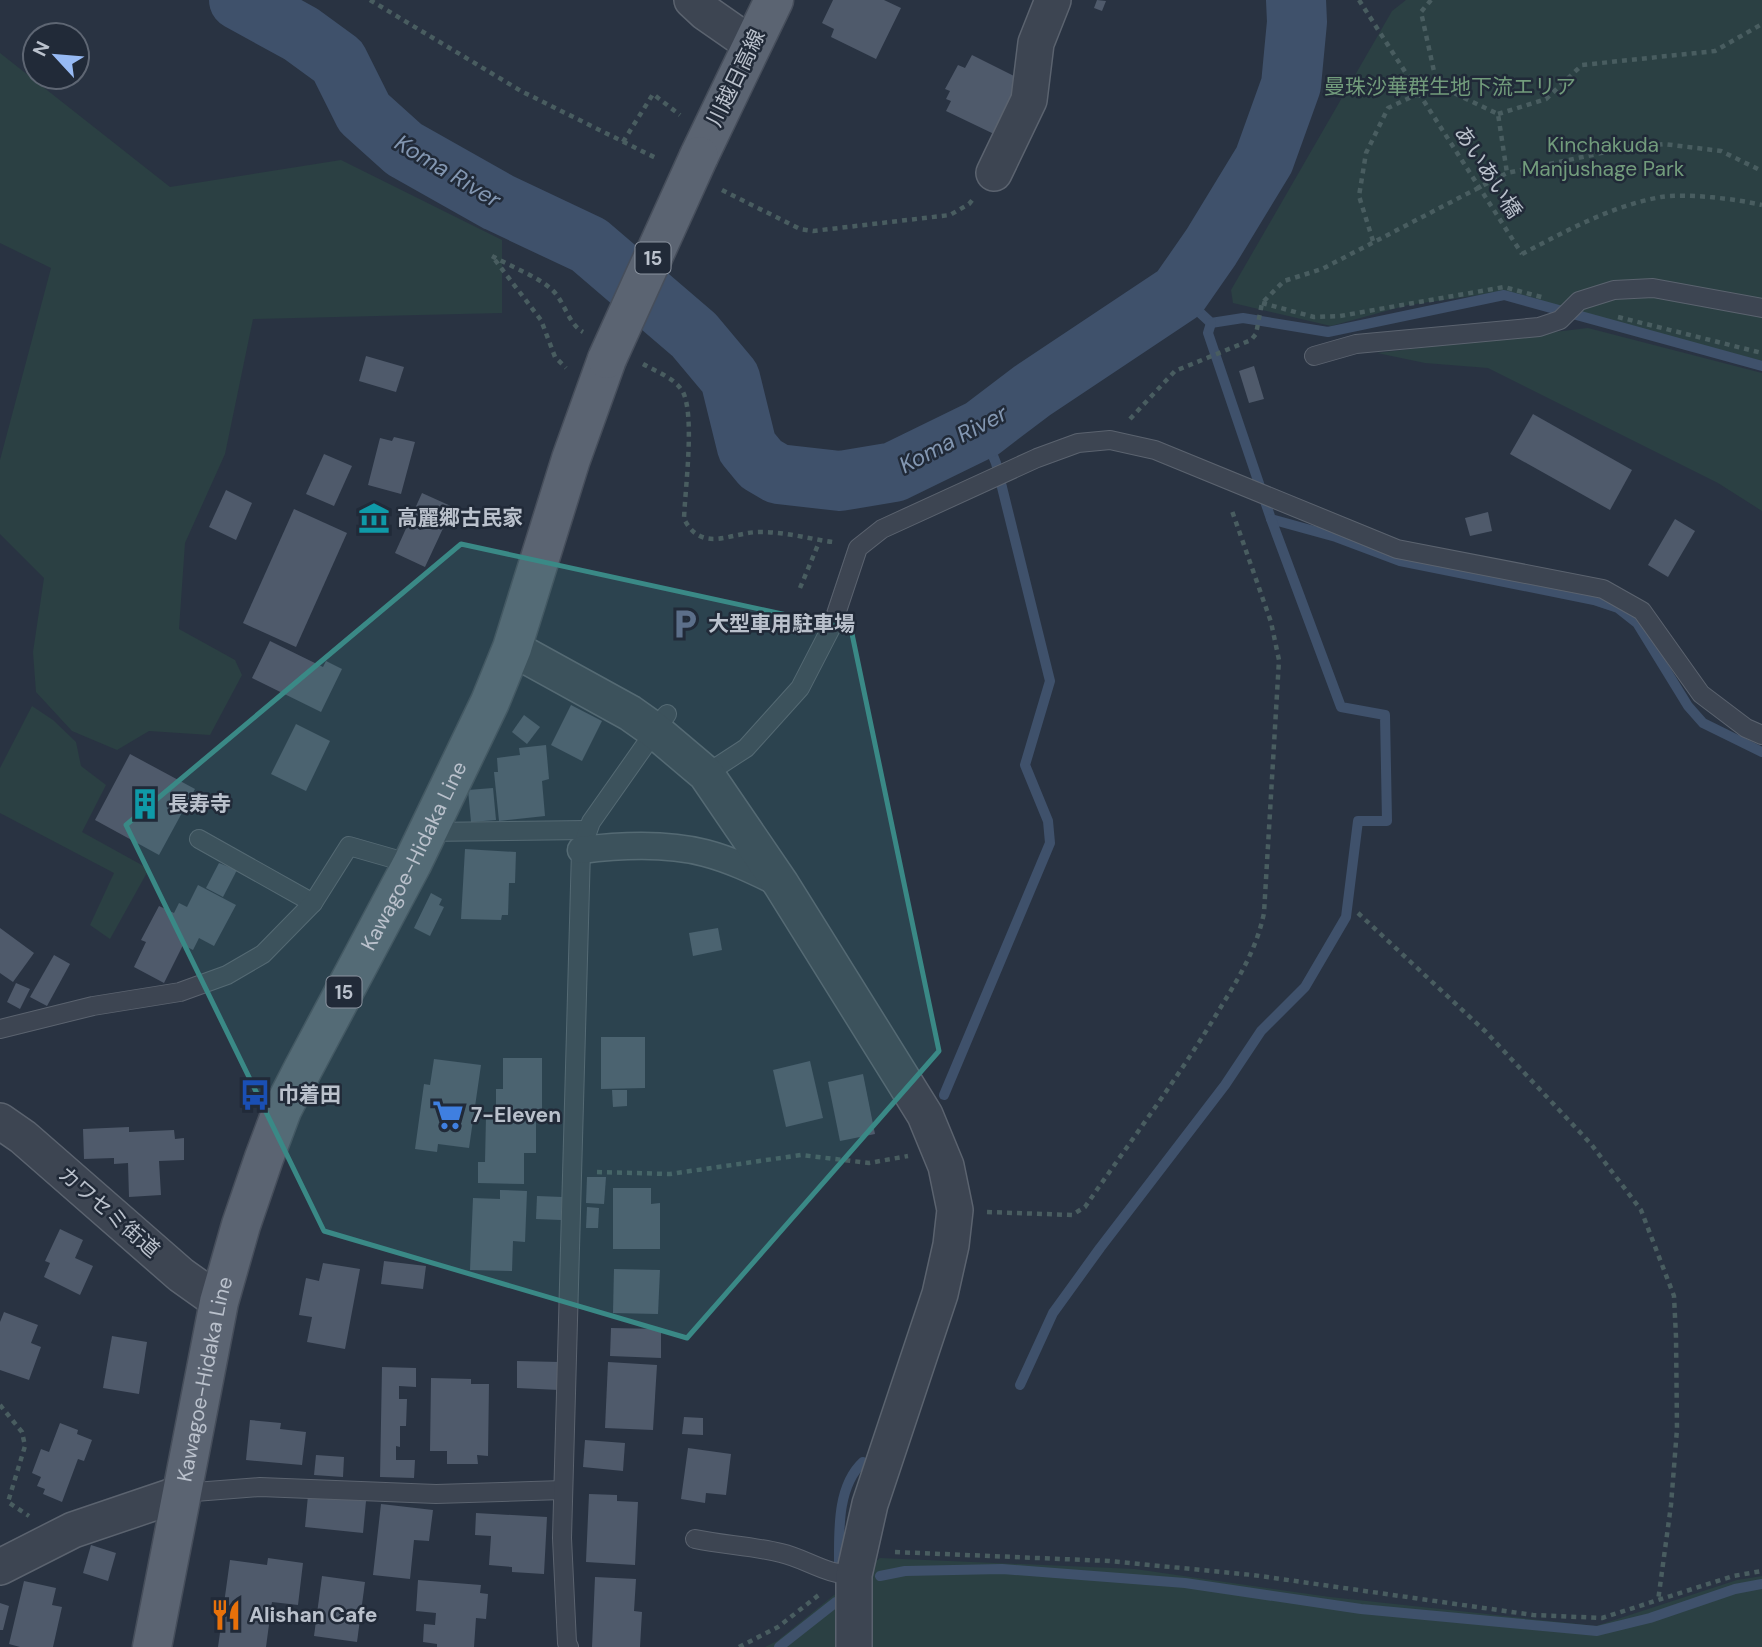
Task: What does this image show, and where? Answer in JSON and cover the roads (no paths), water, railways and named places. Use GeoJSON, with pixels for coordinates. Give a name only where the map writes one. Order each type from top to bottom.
{"type":"FeatureCollection","features":[{"type":"Feature","properties":{"kind":"main road","name":"川越日高線"},"geometry":{"type":"LineString","coordinates":[[699,156],[774,0]]}},
{"type":"Feature","properties":{"kind":"main road","name":"Kawagoe-Hidaka Line"},"geometry":{"type":"LineString","coordinates":[[152,1647],[219,1302],[241,1225],[282,1110],[420,848],[490,702],[512,648],[571,459],[607,362],[699,156]]}},
{"type":"Feature","properties":{"kind":"street"},"geometry":{"type":"LineString","coordinates":[[692,0],[752,45]]}},
{"type":"Feature","properties":{"kind":"street"},"geometry":{"type":"LineString","coordinates":[[994,173],[1028,100],[1036,44],[1053,0]]}},
{"type":"Feature","properties":{"kind":"street"},"geometry":{"type":"LineString","coordinates":[[512,648],[629,713],[660,722],[706,774],[780,884],[925,1115],[940,1148],[955,1210],[951,1245],[940,1294],[870,1504],[852,1567],[854,1647]]}},
{"type":"Feature","properties":{"kind":"street"},"geometry":{"type":"LineString","coordinates":[[584,840],[705,853],[743,866],[780,884]]}},
{"type":"Feature","properties":{"kind":"street","name":"カワセミ街道"},"geometry":{"type":"LineString","coordinates":[[0,1121],[23,1137],[181,1275],[219,1302]]}},
{"type":"Feature","properties":{"kind":"street"},"geometry":{"type":"LineString","coordinates":[[0,1567],[73,1530],[182,1493]]}},
{"type":"Feature","properties":{"kind":"lane"},"geometry":{"type":"LineString","coordinates":[[1314,356],[1356,344],[1539,327],[1560,320],[1579,301],[1614,290],[1653,288],[1762,308]]}},
{"type":"Feature","properties":{"kind":"lane"},"geometry":{"type":"LineString","coordinates":[[706,774],[746,748],[800,688],[832,626],[858,548],[882,529],[1037,458],[1078,443],[1110,440],[1155,450],[1397,549],[1603,589],[1642,611],[1701,694],[1746,728],[1762,735]]}},
{"type":"Feature","properties":{"kind":"lane"},"geometry":{"type":"LineString","coordinates":[[569,1647],[562,1538],[571,1171],[584,840],[660,722]]}},
{"type":"Feature","properties":{"kind":"lane"},"geometry":{"type":"LineString","coordinates":[[199,839],[313,903]]}},
{"type":"Feature","properties":{"kind":"lane"},"geometry":{"type":"LineString","coordinates":[[0,1029],[93,1006],[180,992],[227,975],[263,954],[313,903],[349,846],[420,848],[584,840]]}},
{"type":"Feature","properties":{"kind":"lane"},"geometry":{"type":"LineString","coordinates":[[182,1493],[260,1487],[436,1494],[563,1490]]}},
{"type":"Feature","properties":{"kind":"lane"},"geometry":{"type":"LineString","coordinates":[[695,1539],[724,1546],[783,1553],[821,1570],[852,1567]]}},
{"type":"Feature","properties":{"kind":"waterway","name":"Koma River"},"geometry":{"type":"LineString","coordinates":[[239,0],[301,34],[338,61],[364,113],[404,149],[498,202],[589,245],[694,335],[730,378],[747,447],[761,464],[778,474],[840,481],[894,472],[982,429],[1032,391],[1179,293],[1211,247],[1264,160],[1291,85],[1297,22],[1296,0]]}},
{"type":"Feature","properties":{"kind":"waterway"},"geometry":{"type":"LineString","coordinates":[[1179,293],[1211,323],[1243,318],[1328,332],[1504,295],[1762,366]]}},
{"type":"Feature","properties":{"kind":"waterway"},"geometry":{"type":"LineString","coordinates":[[1211,323],[1208,333],[1271,519],[1336,537],[1400,561],[1594,600],[1618,608],[1637,623],[1688,706],[1703,723],[1762,752]]}},
{"type":"Feature","properties":{"kind":"waterway"},"geometry":{"type":"LineString","coordinates":[[944,1095],[1050,843],[1048,821],[1025,765],[1050,681],[996,463],[982,429]]}},
{"type":"Feature","properties":{"kind":"waterway"},"geometry":{"type":"LineString","coordinates":[[1020,1385],[1053,1313],[1225,1085],[1261,1031],[1305,987],[1346,917],[1358,821],[1387,821],[1385,715],[1341,707],[1271,519]]}},
{"type":"Feature","properties":{"kind":"waterway"},"geometry":{"type":"LineString","coordinates":[[839,1563],[844,1496],[848,1483],[863,1462]]}},
{"type":"Feature","properties":{"kind":"waterway"},"geometry":{"type":"LineString","coordinates":[[880,1576],[905,1571],[1002,1569],[1185,1583],[1361,1609],[1597,1631],[1650,1618],[1735,1589],[1762,1584]]}},
{"type":"Feature","properties":{"kind":"waterway"},"geometry":{"type":"LineString","coordinates":[[779,1647],[836,1602]]}},
{"type":"Feature","properties":{"kind":"place","name":"高麗郷古民家"},"geometry":{"type":"Point","coordinates":[374,518]}},
{"type":"Feature","properties":{"kind":"place","name":"大型車用駐車場"},"geometry":{"type":"Point","coordinates":[685,624]}},
{"type":"Feature","properties":{"kind":"place","name":"長寿寺"},"geometry":{"type":"Point","coordinates":[145,804]}},
{"type":"Feature","properties":{"kind":"place","name":"巾着田"},"geometry":{"type":"Point","coordinates":[255,1095]}},
{"type":"Feature","properties":{"kind":"place","name":"7-Eleven"},"geometry":{"type":"Point","coordinates":[448,1115]}},
{"type":"Feature","properties":{"kind":"place","name":"Alishan Cafe"},"geometry":{"type":"Point","coordinates":[226,1615]}},
{"type":"Feature","properties":{"kind":"park label","name":"曼珠沙華群生地下流エリア"},"geometry":{"type":"Point","coordinates":[1450,87]}},
{"type":"Feature","properties":{"kind":"park label","name":"Kinchakuda Manjushage Park"},"geometry":{"type":"Point","coordinates":[1603,157]}}]}
